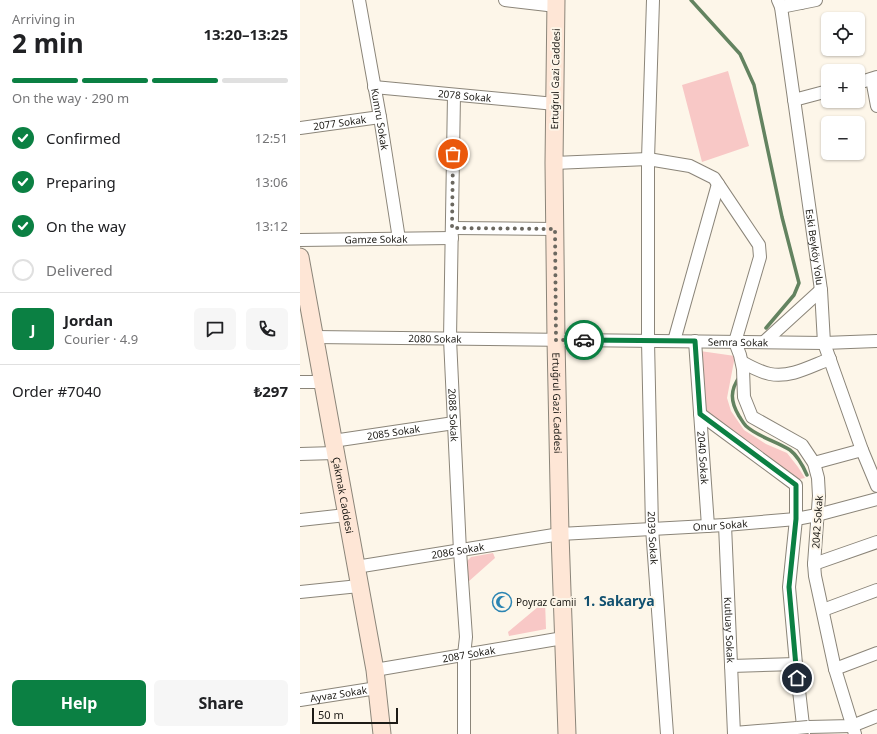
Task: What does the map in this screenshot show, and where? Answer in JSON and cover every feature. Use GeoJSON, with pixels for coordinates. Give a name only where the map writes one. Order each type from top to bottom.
{"type":"FeatureCollection","features":[{"type":"Feature","properties":{"kind":"main road","name":"Ertuğrul Gazi Caddesi"},"geometry":{"type":"LineString","coordinates":[[556,3],[554,104],[556,340],[566,734]]}},
{"type":"Feature","properties":{"kind":"main road","name":"Çakmak Caddesi"},"geometry":{"type":"LineString","coordinates":[[300,257],[303,298],[314,337],[356,567],[374,670],[382,734]]}},
{"type":"Feature","properties":{"kind":"street","name":"Kumru Sokak"},"geometry":{"type":"LineString","coordinates":[[359,0],[380,117],[399,239]]}},
{"type":"Feature","properties":{"kind":"street"},"geometry":{"type":"LineString","coordinates":[[505,0],[556,3]]}},
{"type":"Feature","properties":{"kind":"street","name":"2039 Sokak"},"geometry":{"type":"LineString","coordinates":[[653,0],[648,159],[648,341],[652,528],[667,734]]}},
{"type":"Feature","properties":{"kind":"street"},"geometry":{"type":"LineString","coordinates":[[780,4],[816,0]]}},
{"type":"Feature","properties":{"kind":"street","name":"Eski Beyköy Yolu"},"geometry":{"type":"LineString","coordinates":[[780,4],[821,290],[824,343],[862,450],[877,486]]}},
{"type":"Feature","properties":{"kind":"street"},"geometry":{"type":"LineString","coordinates":[[874,78],[877,106]]}},
{"type":"Feature","properties":{"kind":"street","name":"2078 Sokak"},"geometry":{"type":"LineString","coordinates":[[374,87],[554,104]]}},
{"type":"Feature","properties":{"kind":"street"},"geometry":{"type":"LineString","coordinates":[[794,100],[821,93]]}},
{"type":"Feature","properties":{"kind":"street","name":"2088 Sokak"},"geometry":{"type":"LineString","coordinates":[[454,95],[450,339],[460,551],[466,637],[464,655],[464,734]]}},
{"type":"Feature","properties":{"kind":"street","name":"2077 Sokak"},"geometry":{"type":"LineString","coordinates":[[300,128],[380,117]]}},
{"type":"Feature","properties":{"kind":"street"},"geometry":{"type":"LineString","coordinates":[[554,164],[648,159],[690,166],[714,178],[759,245],[760,258],[734,342]]}},
{"type":"Feature","properties":{"kind":"street"},"geometry":{"type":"LineString","coordinates":[[674,341],[718,184]]}},
{"type":"Feature","properties":{"kind":"street","name":"Gamze Sokak"},"geometry":{"type":"LineString","coordinates":[[300,240],[399,239],[452,233],[555,229]]}},
{"type":"Feature","properties":{"kind":"street"},"geometry":{"type":"LineString","coordinates":[[764,342],[821,290]]}},
{"type":"Feature","properties":{"kind":"street","name":"2080 Sokak"},"geometry":{"type":"LineString","coordinates":[[314,337],[556,340]]}},
{"type":"Feature","properties":{"kind":"street","name":"Semra Sokak"},"geometry":{"type":"LineString","coordinates":[[556,340],[824,343],[873,342]]}},
{"type":"Feature","properties":{"kind":"street","name":"2040 Sokak"},"geometry":{"type":"LineString","coordinates":[[695,341],[708,526]]}},
{"type":"Feature","properties":{"kind":"street","name":"2042 Sokak"},"geometry":{"type":"LineString","coordinates":[[734,342],[742,362],[744,397],[752,417],[802,445],[814,463],[818,478],[819,496],[814,564],[815,576],[835,669],[853,730]]}},
{"type":"Feature","properties":{"kind":"street"},"geometry":{"type":"LineString","coordinates":[[873,342],[877,352]]}},
{"type":"Feature","properties":{"kind":"street"},"geometry":{"type":"LineString","coordinates":[[742,362],[763,372],[785,375],[792,374],[830,359]]}},
{"type":"Feature","properties":{"kind":"street"},"geometry":{"type":"LineString","coordinates":[[300,382],[322,382]]}},
{"type":"Feature","properties":{"kind":"street"},"geometry":{"type":"LineString","coordinates":[[700,414],[796,485],[796,519],[789,587],[803,729]]}},
{"type":"Feature","properties":{"kind":"street","name":"2085 Sokak"},"geometry":{"type":"LineString","coordinates":[[300,454],[454,423]]}},
{"type":"Feature","properties":{"kind":"street"},"geometry":{"type":"LineString","coordinates":[[814,463],[862,450]]}},
{"type":"Feature","properties":{"kind":"street","name":"Onur Sokak"},"geometry":{"type":"LineString","coordinates":[[560,534],[725,525],[796,519],[877,499]]}},
{"type":"Feature","properties":{"kind":"street"},"geometry":{"type":"LineString","coordinates":[[300,520],[346,514]]}},
{"type":"Feature","properties":{"kind":"street","name":"Kutluay Sokak"},"geometry":{"type":"LineString","coordinates":[[725,525],[734,733]]}},
{"type":"Feature","properties":{"kind":"street","name":"2086 Sokak"},"geometry":{"type":"LineString","coordinates":[[356,567],[560,534]]}},
{"type":"Feature","properties":{"kind":"street"},"geometry":{"type":"LineString","coordinates":[[814,564],[877,542]]}},
{"type":"Feature","properties":{"kind":"street"},"geometry":{"type":"LineString","coordinates":[[300,592],[359,586]]}},
{"type":"Feature","properties":{"kind":"street"},"geometry":{"type":"LineString","coordinates":[[823,610],[877,590]]}},
{"type":"Feature","properties":{"kind":"street","name":"2087 Sokak"},"geometry":{"type":"LineString","coordinates":[[374,670],[563,638]]}},
{"type":"Feature","properties":{"kind":"street"},"geometry":{"type":"LineString","coordinates":[[835,669],[877,653]]}},
{"type":"Feature","properties":{"kind":"street"},"geometry":{"type":"LineString","coordinates":[[731,666],[796,664]]}},
{"type":"Feature","properties":{"kind":"street","name":"Ayvaz Sokak"},"geometry":{"type":"LineString","coordinates":[[300,700],[376,688]]}},
{"type":"Feature","properties":{"kind":"street"},"geometry":{"type":"LineString","coordinates":[[734,733],[803,729],[853,730],[877,716]]}},
{"type":"Feature","properties":{"kind":"shaded area"},"geometry":{"type":"Polygon","coordinates":[[[728,71],[749,146],[702,162],[682,85],[728,71]]]}},
{"type":"Feature","properties":{"kind":"shaded area"},"geometry":{"type":"Polygon","coordinates":[[[700,351],[735,356],[727,398],[731,411],[744,430],[766,444],[787,453],[805,478],[795,480],[705,411],[700,351]]]}},
{"type":"Feature","properties":{"kind":"shaded area"},"geometry":{"type":"Polygon","coordinates":[[[493,553],[495,558],[468,582],[467,561],[471,557],[493,553]]]}},
{"type":"Feature","properties":{"kind":"shaded area"},"geometry":{"type":"Polygon","coordinates":[[[545,601],[546,629],[509,636],[508,632],[545,601]]]}},
{"type":"Feature","properties":{"kind":"waterway"},"geometry":{"type":"LineString","coordinates":[[691,0],[740,54],[754,85],[782,217],[799,283],[794,295],[766,328]]}},
{"type":"Feature","properties":{"kind":"waterway"},"geometry":{"type":"LineString","coordinates":[[740,376],[734,386],[732,396],[736,411],[743,422],[751,430],[793,452],[807,475]]}},
{"type":"Feature","properties":{"kind":"way so far"},"geometry":{"type":"LineString","coordinates":[[453,154],[452,228],[555,229],[556,340],[584,340]]}},
{"type":"Feature","properties":{"kind":"place","name":"Poyraz Camii"},"geometry":{"type":"Point","coordinates":[502,602]}},
{"type":"Feature","properties":{"kind":"district","name":"1. Sakarya"},"geometry":{"type":"Point","coordinates":[619,600]}},
{"type":"Feature","properties":{"kind":"route"},"geometry":{"type":"LineString","coordinates":[[584,340],[695,341],[700,414],[796,485],[796,519],[789,587],[797,678]]}}]}
